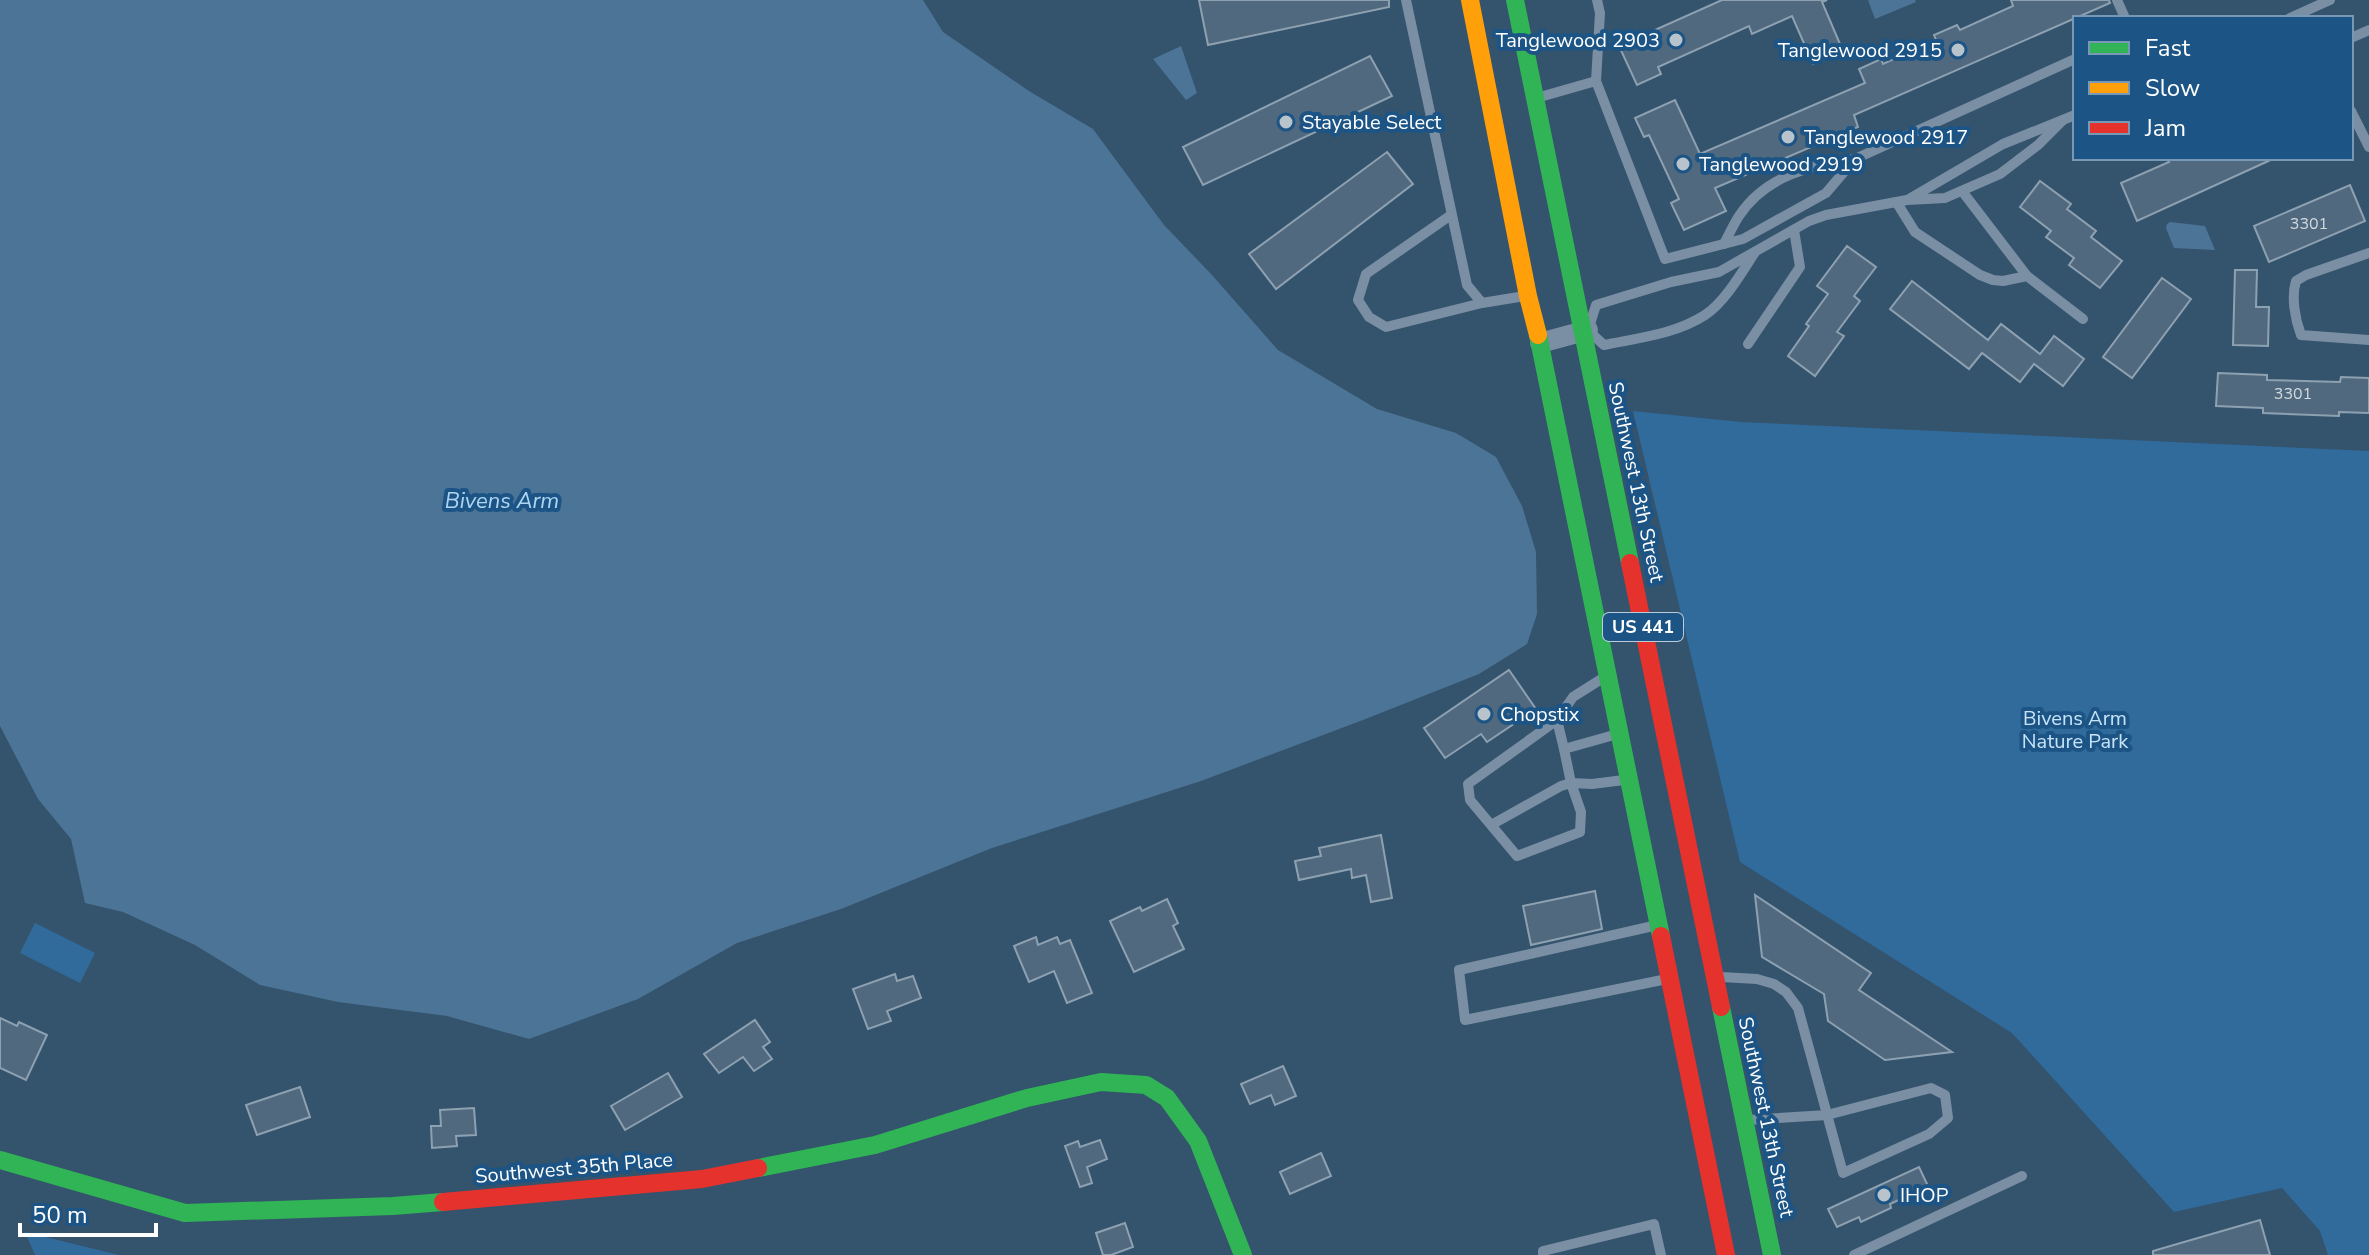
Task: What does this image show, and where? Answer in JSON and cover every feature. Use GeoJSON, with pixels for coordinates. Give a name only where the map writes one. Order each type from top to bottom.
{"type":"FeatureCollection","features":[{"type":"Feature","properties":{"kind":"main road","name":"US 441"},"geometry":{"type":"LineString","coordinates":[[1470,0],[1726,1255]]}},
{"type":"Feature","properties":{"kind":"main road","name":"Southwest 13th Street"},"geometry":{"type":"LineString","coordinates":[[1515,0],[1772,1255]]}},
{"type":"Feature","properties":{"kind":"main road","name":"Southwest 35th Place"},"geometry":{"type":"LineString","coordinates":[[0,1160],[185,1213],[393,1206],[702,1179],[875,1145],[1027,1098],[1101,1082],[1146,1085],[1167,1098],[1198,1141],[1243,1255]]}},
{"type":"Feature","properties":{"kind":"street"},"geometry":{"type":"LineString","coordinates":[[1540,343],[1585,331]]}},
{"type":"Feature","properties":{"kind":"lane"},"geometry":{"type":"LineString","coordinates":[[1406,0],[1467,285],[1482,303]]}},
{"type":"Feature","properties":{"kind":"lane"},"geometry":{"type":"LineString","coordinates":[[1597,0],[1600,13],[1596,81],[1665,259],[1743,239],[1826,193],[1855,159]]}},
{"type":"Feature","properties":{"kind":"lane"},"geometry":{"type":"LineString","coordinates":[[2294,16],[2330,0]]}},
{"type":"Feature","properties":{"kind":"lane"},"geometry":{"type":"LineString","coordinates":[[1724,244],[1749,203],[1787,175],[1855,159],[2073,60]]}},
{"type":"Feature","properties":{"kind":"lane"},"geometry":{"type":"LineString","coordinates":[[1534,99],[1596,81]]}},
{"type":"Feature","properties":{"kind":"lane"},"geometry":{"type":"LineString","coordinates":[[2353,115],[2369,147]]}},
{"type":"Feature","properties":{"kind":"lane"},"geometry":{"type":"LineString","coordinates":[[1902,202],[2003,144],[2073,116]]}},
{"type":"Feature","properties":{"kind":"lane"},"geometry":{"type":"LineString","coordinates":[[1755,252],[1733,286],[1706,315],[1665,333],[1604,345],[1585,331],[1596,305],[1671,282],[1719,272],[1794,230],[1826,215],[1945,198],[1962,191],[2000,174],[2038,145],[2063,120]]}},
{"type":"Feature","properties":{"kind":"lane"},"geometry":{"type":"LineString","coordinates":[[2063,120],[2073,128]]}},
{"type":"Feature","properties":{"kind":"lane"},"geometry":{"type":"LineString","coordinates":[[1962,191],[2027,276],[2083,319]]}},
{"type":"Feature","properties":{"kind":"lane"},"geometry":{"type":"LineString","coordinates":[[1902,202],[1915,232],[1980,275],[2003,281],[2027,276]]}},
{"type":"Feature","properties":{"kind":"lane"},"geometry":{"type":"LineString","coordinates":[[1451,215],[1366,274],[1358,300],[1369,317],[1386,327],[1482,303],[1528,296]]}},
{"type":"Feature","properties":{"kind":"lane"},"geometry":{"type":"LineString","coordinates":[[1748,344],[1800,267],[1794,230]]}},
{"type":"Feature","properties":{"kind":"lane"},"geometry":{"type":"LineString","coordinates":[[2369,253],[2306,275],[2296,281],[2294,289],[2297,325],[2301,335],[2369,340]]}},
{"type":"Feature","properties":{"kind":"lane"},"geometry":{"type":"LineString","coordinates":[[1557,720],[1581,812],[1580,832],[1517,856],[1470,800],[1468,784],[1557,720],[1573,697],[1608,675]]}},
{"type":"Feature","properties":{"kind":"lane"},"geometry":{"type":"LineString","coordinates":[[1564,749],[1620,734]]}},
{"type":"Feature","properties":{"kind":"lane"},"geometry":{"type":"LineString","coordinates":[[1491,825],[1561,786],[1630,779]]}},
{"type":"Feature","properties":{"kind":"lane"},"geometry":{"type":"LineString","coordinates":[[1659,925],[1459,970],[1465,1020],[1670,979]]}},
{"type":"Feature","properties":{"kind":"lane"},"geometry":{"type":"LineString","coordinates":[[1715,978],[1734,976],[1774,984],[1786,992],[1798,1008],[1827,1115],[1843,1173],[1929,1134],[1948,1118],[1945,1095],[1931,1088],[1827,1115],[1744,1120]]}},
{"type":"Feature","properties":{"kind":"lane"},"geometry":{"type":"LineString","coordinates":[[1854,1255],[2022,1176]]}},
{"type":"Feature","properties":{"kind":"lane"},"geometry":{"type":"LineString","coordinates":[[1543,1255],[1543,1251],[1654,1224],[1661,1255]]}},
{"type":"Feature","properties":{"kind":"green space","name":"Bivens Arm Nature Park"},"geometry":{"type":"Polygon","coordinates":[[[1633,411],[1741,422],[2369,451],[2369,1255],[2328,1255],[2320,1231],[2282,1188],[2174,1212],[2012,1033],[1740,862],[1633,411]]]}},
{"type":"Feature","properties":{"kind":"green space"},"geometry":{"type":"Polygon","coordinates":[[[35,923],[95,953],[80,983],[20,953],[35,923]]]}},
{"type":"Feature","properties":{"kind":"green space"},"geometry":{"type":"Polygon","coordinates":[[[25,1232],[119,1255],[35,1255],[25,1232]]]}},
{"type":"Feature","properties":{"kind":"water","name":"Bivens Arm"},"geometry":{"type":"Polygon","coordinates":[[[0,0],[923,0],[943,32],[1029,91],[1093,129],[1164,225],[1278,350],[1377,409],[1456,433],[1496,457],[1522,506],[1536,552],[1537,614],[1527,644],[1479,674],[1363,720],[1201,781],[992,848],[841,909],[737,943],[638,999],[529,1039],[447,1016],[338,1002],[260,985],[195,945],[123,912],[85,903],[71,839],[38,799],[0,726],[0,0]]]}},
{"type":"Feature","properties":{"kind":"water"},"geometry":{"type":"Polygon","coordinates":[[[1868,0],[1915,0],[1916,2],[1875,19],[1868,0]]]}},
{"type":"Feature","properties":{"kind":"water"},"geometry":{"type":"Polygon","coordinates":[[[1181,46],[1197,93],[1186,100],[1153,59],[1181,46]]]}},
{"type":"Feature","properties":{"kind":"water"},"geometry":{"type":"Polygon","coordinates":[[[2170,222],[2205,226],[2215,250],[2174,248],[2166,228],[2170,222]]]}},
{"type":"Feature","properties":{"kind":"building"},"geometry":{"type":"Polygon","coordinates":[[[1199,0],[1389,0],[1389,7],[1208,45],[1199,0]]]}},
{"type":"Feature","properties":{"kind":"building","name":"Tanglewood 2903"},"geometry":{"type":"Polygon","coordinates":[[[1722,0],[1827,0],[1822,2],[1843,51],[1813,64],[1792,16],[1752,34],[1749,26],[1658,67],[1661,74],[1637,85],[1619,46],[1722,0]]]}},
{"type":"Feature","properties":{"kind":"building"},"geometry":{"type":"Polygon","coordinates":[[[2011,0],[2109,0],[2110,3],[2080,16],[2073,16],[2073,19],[1854,115],[1858,127],[1715,188],[1726,211],[1684,230],[1671,203],[1679,199],[1649,135],[1644,137],[1635,118],[1675,100],[1700,154],[1865,83],[1859,69],[1881,59],[1883,64],[1936,40],[1934,35],[1957,25],[1960,30],[2013,6],[2011,0]]]}},
{"type":"Feature","properties":{"kind":"building","name":"Stayable Select"},"geometry":{"type":"Polygon","coordinates":[[[1370,56],[1392,96],[1203,185],[1183,147],[1370,56]]]}},
{"type":"Feature","properties":{"kind":"building","name":"Stayable Select"},"geometry":{"type":"Polygon","coordinates":[[[1387,152],[1413,184],[1276,289],[1249,254],[1387,152]]]}},
{"type":"Feature","properties":{"kind":"building"},"geometry":{"type":"Polygon","coordinates":[[[2271,160],[2137,221],[2121,183],[2169,162],[2271,160]]]}},
{"type":"Feature","properties":{"kind":"building"},"geometry":{"type":"Polygon","coordinates":[[[2040,181],[2071,204],[2067,209],[2096,231],[2091,237],[2122,261],[2100,288],[2069,265],[2074,258],[2046,237],[2051,231],[2020,207],[2040,181]]]}},
{"type":"Feature","properties":{"kind":"building"},"geometry":{"type":"Polygon","coordinates":[[[2350,185],[2365,221],[2269,262],[2254,226],[2350,185]]]}},
{"type":"Feature","properties":{"kind":"building"},"geometry":{"type":"Polygon","coordinates":[[[1847,246],[1876,267],[1854,296],[1860,301],[1837,332],[1844,336],[1815,376],[1788,356],[1828,294],[1817,286],[1847,246]]]}},
{"type":"Feature","properties":{"kind":"building"},"geometry":{"type":"Polygon","coordinates":[[[2235,270],[2257,270],[2256,307],[2269,307],[2268,346],[2233,345],[2235,270]]]}},
{"type":"Feature","properties":{"kind":"building"},"geometry":{"type":"Polygon","coordinates":[[[2162,278],[2191,299],[2132,378],[2103,357],[2162,278]]]}},
{"type":"Feature","properties":{"kind":"building"},"geometry":{"type":"Polygon","coordinates":[[[1912,281],[1988,340],[2001,324],[2040,354],[2054,336],[2084,359],[2063,386],[2034,364],[2020,382],[1982,353],[1969,369],[1890,309],[1912,281]]]}},
{"type":"Feature","properties":{"kind":"building"},"geometry":{"type":"Polygon","coordinates":[[[2218,373],[2267,375],[2267,380],[2340,382],[2341,377],[2369,378],[2369,413],[2339,412],[2339,416],[2263,413],[2263,408],[2216,406],[2218,373]]]}},
{"type":"Feature","properties":{"kind":"building"},"geometry":{"type":"Polygon","coordinates":[[[1509,670],[1536,709],[1487,742],[1481,734],[1445,758],[1424,728],[1509,670]]]}},
{"type":"Feature","properties":{"kind":"building"},"geometry":{"type":"Polygon","coordinates":[[[1381,835],[1392,898],[1371,902],[1366,875],[1352,878],[1351,869],[1299,880],[1295,861],[1321,856],[1319,848],[1381,835]]]}},
{"type":"Feature","properties":{"kind":"building"},"geometry":{"type":"Polygon","coordinates":[[[1595,891],[1602,929],[1531,945],[1523,906],[1595,891]]]}},
{"type":"Feature","properties":{"kind":"building"},"geometry":{"type":"Polygon","coordinates":[[[1755,895],[1871,973],[1859,990],[1952,1052],[1885,1060],[1828,1021],[1824,994],[1762,957],[1755,895]]]}},
{"type":"Feature","properties":{"kind":"building"},"geometry":{"type":"Polygon","coordinates":[[[1167,899],[1178,923],[1173,926],[1184,949],[1134,972],[1110,921],[1167,899]]]}},
{"type":"Feature","properties":{"kind":"building"},"geometry":{"type":"Polygon","coordinates":[[[1036,937],[1038,945],[1057,937],[1060,944],[1070,940],[1092,993],[1067,1003],[1054,971],[1029,982],[1014,946],[1036,937]]]}},
{"type":"Feature","properties":{"kind":"building"},"geometry":{"type":"Polygon","coordinates":[[[895,974],[897,981],[913,976],[921,998],[887,1011],[891,1021],[868,1029],[853,989],[895,974]]]}},
{"type":"Feature","properties":{"kind":"building"},"geometry":{"type":"Polygon","coordinates":[[[0,1018],[17,1026],[19,1022],[47,1035],[26,1080],[0,1068],[0,1018]]]}},
{"type":"Feature","properties":{"kind":"building"},"geometry":{"type":"Polygon","coordinates":[[[755,1020],[770,1042],[763,1047],[772,1059],[754,1071],[743,1057],[719,1073],[704,1054],[755,1020]]]}},
{"type":"Feature","properties":{"kind":"building"},"geometry":{"type":"Polygon","coordinates":[[[1283,1066],[1296,1096],[1275,1105],[1271,1095],[1250,1104],[1241,1084],[1283,1066]]]}},
{"type":"Feature","properties":{"kind":"building"},"geometry":{"type":"Polygon","coordinates":[[[668,1073],[682,1097],[625,1130],[611,1106],[668,1073]]]}},
{"type":"Feature","properties":{"kind":"building"},"geometry":{"type":"Polygon","coordinates":[[[300,1087],[310,1117],[257,1135],[246,1105],[300,1087]]]}},
{"type":"Feature","properties":{"kind":"building"},"geometry":{"type":"Polygon","coordinates":[[[474,1108],[476,1135],[456,1136],[457,1146],[432,1148],[431,1126],[441,1126],[440,1110],[474,1108]]]}},
{"type":"Feature","properties":{"kind":"building"},"geometry":{"type":"Polygon","coordinates":[[[1100,1140],[1107,1159],[1087,1167],[1092,1183],[1080,1187],[1065,1146],[1078,1141],[1080,1147],[1100,1140]]]}},
{"type":"Feature","properties":{"kind":"building"},"geometry":{"type":"Polygon","coordinates":[[[1321,1153],[1331,1176],[1290,1194],[1280,1172],[1321,1153]]]}},
{"type":"Feature","properties":{"kind":"building","name":"IHOP"},"geometry":{"type":"Polygon","coordinates":[[[1919,1167],[1928,1186],[1861,1222],[1859,1217],[1837,1227],[1828,1209],[1919,1167]]]}},
{"type":"Feature","properties":{"kind":"building"},"geometry":{"type":"Polygon","coordinates":[[[2260,1220],[2270,1255],[2153,1255],[2153,1251],[2260,1220]]]}},
{"type":"Feature","properties":{"kind":"building"},"geometry":{"type":"Polygon","coordinates":[[[1125,1223],[1133,1247],[1103,1255],[1096,1233],[1125,1223]]]}},
{"type":"Feature","properties":{"kind":"traffic: fast"},"geometry":{"type":"LineString","coordinates":[[1515,0],[1630,563]]}},
{"type":"Feature","properties":{"kind":"traffic: fast"},"geometry":{"type":"LineString","coordinates":[[1538,335],[1661,936]]}},
{"type":"Feature","properties":{"kind":"traffic: fast"},"geometry":{"type":"LineString","coordinates":[[1721,1007],[1772,1255]]}},
{"type":"Feature","properties":{"kind":"traffic: fast"},"geometry":{"type":"LineString","coordinates":[[758,1168],[875,1145],[1027,1098],[1101,1082],[1146,1085],[1167,1098],[1198,1141],[1243,1255]]}},
{"type":"Feature","properties":{"kind":"traffic: fast"},"geometry":{"type":"LineString","coordinates":[[0,1160],[185,1213],[443,1202]]}},
{"type":"Feature","properties":{"kind":"traffic: slow"},"geometry":{"type":"LineString","coordinates":[[1470,0],[1538,335]]}},
{"type":"Feature","properties":{"kind":"traffic: jam"},"geometry":{"type":"LineString","coordinates":[[1630,563],[1721,1007]]}},
{"type":"Feature","properties":{"kind":"traffic: jam"},"geometry":{"type":"LineString","coordinates":[[1661,936],[1726,1255]]}},
{"type":"Feature","properties":{"kind":"traffic: jam"},"geometry":{"type":"LineString","coordinates":[[443,1202],[702,1179],[758,1168]]}},
{"type":"Feature","properties":{"kind":"place","name":"Tanglewood 2903"},"geometry":{"type":"Point","coordinates":[1676,40]}},
{"type":"Feature","properties":{"kind":"place","name":"Tanglewood 2915"},"geometry":{"type":"Point","coordinates":[1958,50]}},
{"type":"Feature","properties":{"kind":"place","name":"Stayable Select"},"geometry":{"type":"Point","coordinates":[1286,122]}},
{"type":"Feature","properties":{"kind":"place","name":"Tanglewood 2917"},"geometry":{"type":"Point","coordinates":[1788,137]}},
{"type":"Feature","properties":{"kind":"place","name":"Tanglewood 2919"},"geometry":{"type":"Point","coordinates":[1683,164]}},
{"type":"Feature","properties":{"kind":"place","name":"Chopstix"},"geometry":{"type":"Point","coordinates":[1484,714]}},
{"type":"Feature","properties":{"kind":"place","name":"IHOP"},"geometry":{"type":"Point","coordinates":[1884,1195]}}]}
